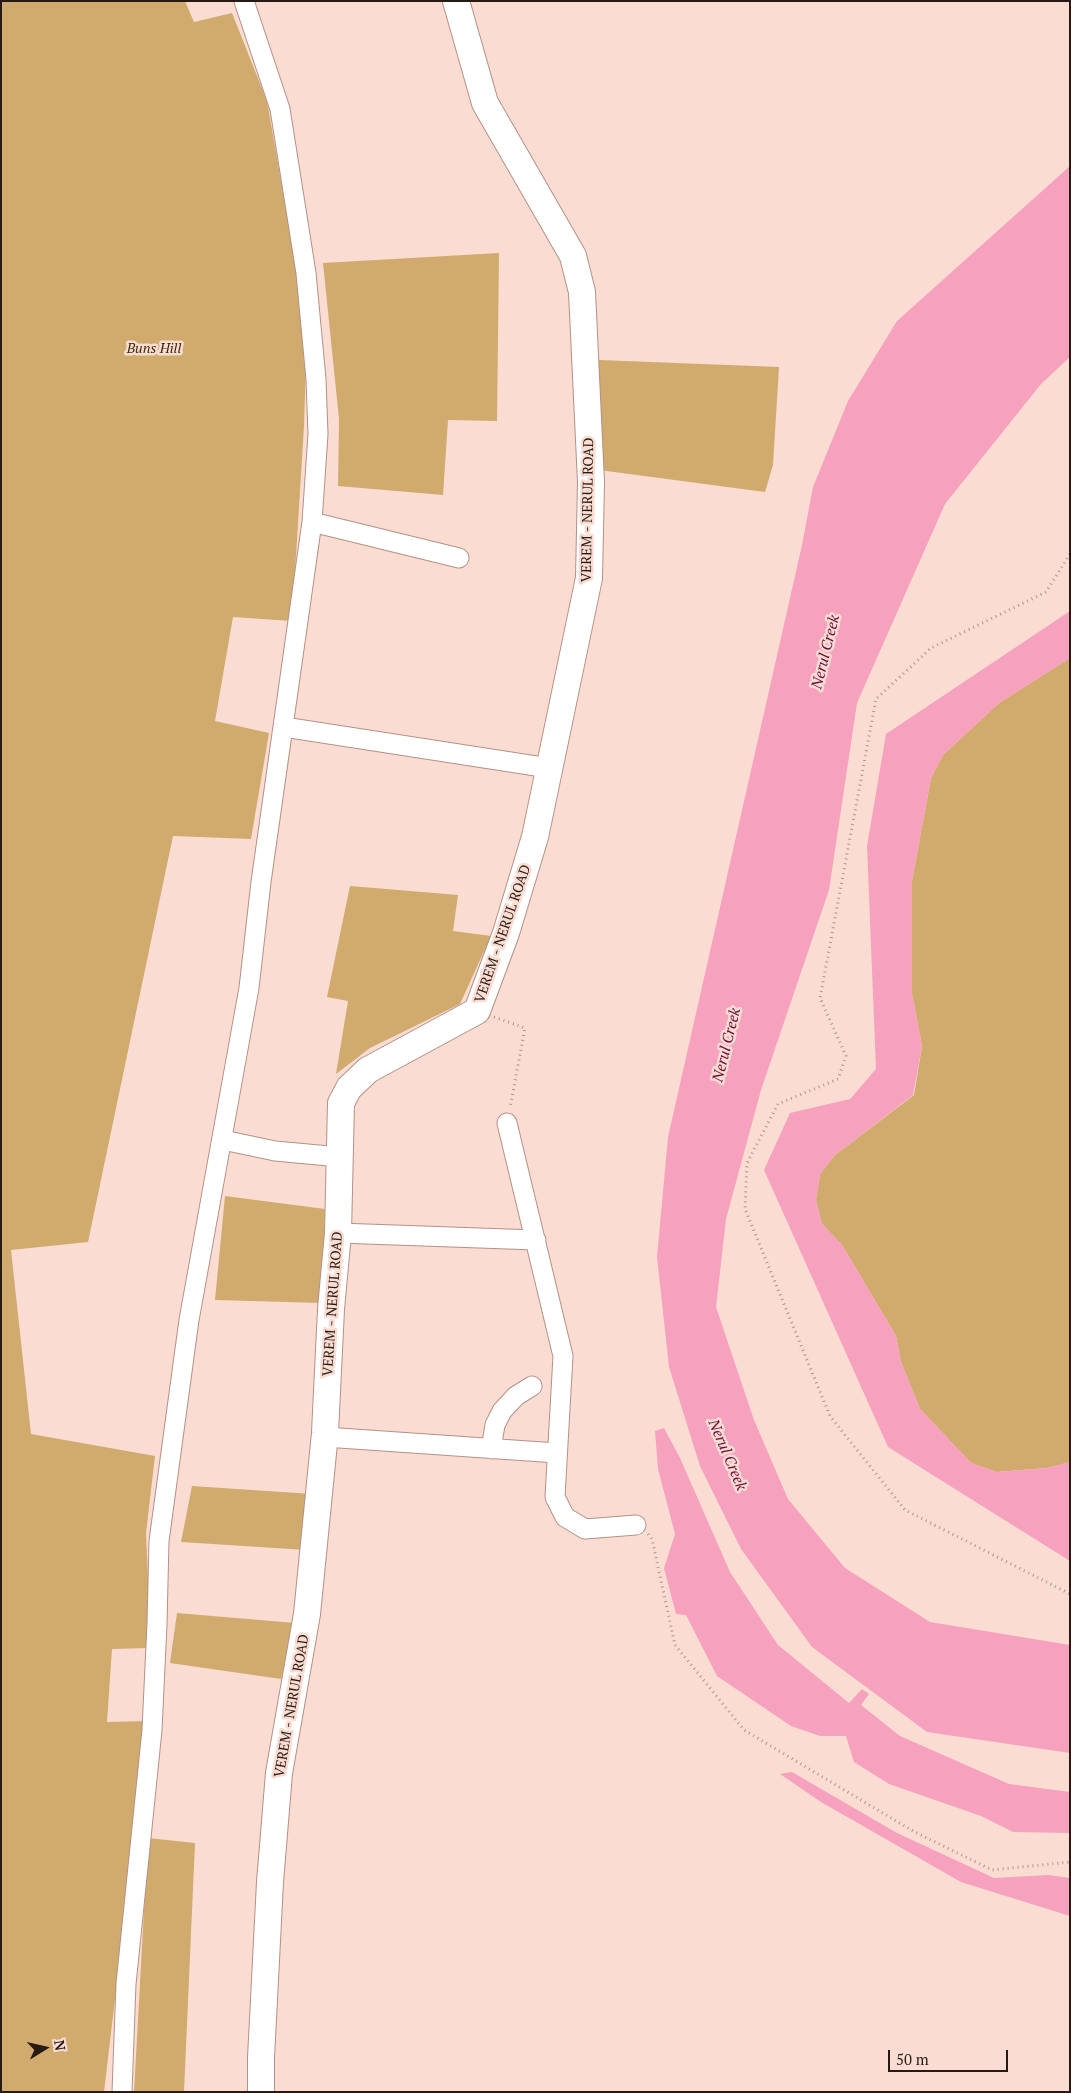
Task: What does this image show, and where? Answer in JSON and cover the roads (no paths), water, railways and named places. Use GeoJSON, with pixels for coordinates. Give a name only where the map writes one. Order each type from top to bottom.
{"type":"FeatureCollection","features":[{"type":"Feature","properties":{"kind":"main road","name":"VEREM - NERUL ROAD"},"geometry":{"type":"LineString","coordinates":[[262,2092],[261,2049],[270,1882],[279,1773],[308,1614],[325,1437],[338,1233],[341,1103],[352,1083],[379,1063],[477,1011],[506,933],[535,837],[589,578],[591,482],[582,292],[573,256],[485,103],[456,1]]}},
{"type":"Feature","properties":{"kind":"street"},"geometry":{"type":"LineString","coordinates":[[122,2092],[126,1984],[152,1730],[159,1541],[189,1320],[249,988],[261,882],[312,522],[318,434],[316,379],[306,273],[280,109],[244,1]]}},
{"type":"Feature","properties":{"kind":"street"},"geometry":{"type":"LineString","coordinates":[[312,522],[459,558]]}},
{"type":"Feature","properties":{"kind":"street"},"geometry":{"type":"LineString","coordinates":[[284,727],[549,768]]}},
{"type":"Feature","properties":{"kind":"street"},"geometry":{"type":"LineString","coordinates":[[507,1123],[563,1356],[554,1498],[565,1517],[585,1529],[636,1525]]}},
{"type":"Feature","properties":{"kind":"street"},"geometry":{"type":"LineString","coordinates":[[223,1140],[275,1151],[340,1157]]}},
{"type":"Feature","properties":{"kind":"street"},"geometry":{"type":"LineString","coordinates":[[338,1233],[536,1240]]}},
{"type":"Feature","properties":{"kind":"street"},"geometry":{"type":"LineString","coordinates":[[491,1449],[495,1425],[502,1411],[516,1396],[532,1386]]}},
{"type":"Feature","properties":{"kind":"street"},"geometry":{"type":"LineString","coordinates":[[325,1437],[557,1453]]}},
{"type":"Feature","properties":{"kind":"water","name":"Nerul Creek"},"geometry":{"type":"Polygon","coordinates":[[[1070,166],[1070,357],[1041,384],[945,504],[857,703],[829,890],[761,1090],[726,1219],[716,1307],[754,1420],[788,1499],[845,1568],[930,1622],[1070,1645],[1070,1753],[927,1732],[812,1647],[741,1549],[700,1466],[669,1367],[657,1257],[668,1137],[802,545],[813,487],[848,401],[897,321],[1070,166]]]}},
{"type":"Feature","properties":{"kind":"water"},"geometry":{"type":"Polygon","coordinates":[[[1070,611],[1070,658],[999,703],[943,755],[931,778],[912,881],[912,994],[922,1046],[913,1095],[835,1155],[820,1174],[816,1200],[822,1224],[842,1245],[896,1336],[901,1362],[920,1409],[971,1463],[997,1472],[1047,1468],[1070,1462],[1070,1561],[888,1447],[764,1170],[790,1113],[850,1099],[876,1069],[867,846],[886,734],[1070,611]]]}},
{"type":"Feature","properties":{"kind":"water"},"geometry":{"type":"Polygon","coordinates":[[[664,1428],[680,1458],[730,1572],[778,1645],[849,1703],[862,1689],[869,1694],[861,1705],[900,1736],[1009,1784],[1070,1792],[1070,1833],[1013,1832],[981,1816],[889,1784],[854,1762],[846,1736],[820,1736],[791,1726],[717,1676],[686,1615],[676,1614],[664,1568],[675,1534],[658,1469],[655,1431],[664,1428]]]}},
{"type":"Feature","properties":{"kind":"water"},"geometry":{"type":"Polygon","coordinates":[[[792,1772],[897,1833],[994,1878],[1048,1875],[1070,1878],[1070,1916],[961,1882],[821,1802],[780,1774],[792,1772]]]}},
{"type":"Feature","properties":{"kind":"park label","name":"Buns Hill"},"geometry":{"type":"Point","coordinates":[154,349]}}]}
